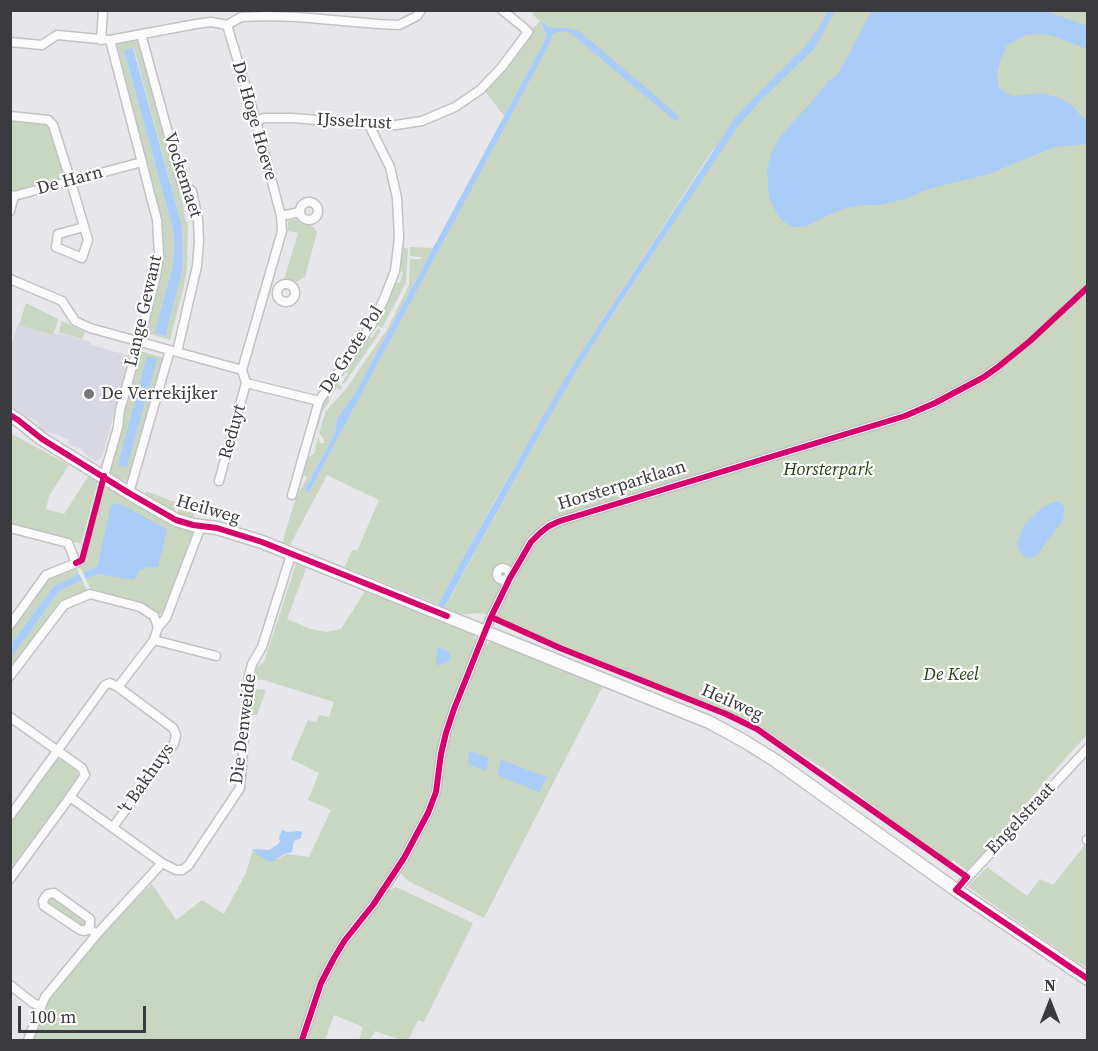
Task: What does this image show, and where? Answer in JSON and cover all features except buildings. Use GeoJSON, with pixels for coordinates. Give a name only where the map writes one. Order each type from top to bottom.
{"type":"FeatureCollection","features":[{"type":"Feature","properties":{"kind":"street","name":"Lange Gewant"},"geometry":{"type":"LineString","coordinates":[[103,10],[106,40],[157,220],[159,247],[156,276],[120,410],[120,422],[104,476]]}},
{"type":"Feature","properties":{"kind":"street"},"geometry":{"type":"LineString","coordinates":[[10,42],[42,45],[57,35],[106,40],[211,22],[227,26],[241,17],[298,17],[399,25],[417,16],[420,10]]}},
{"type":"Feature","properties":{"kind":"street","name":"IJsselrust"},"geometry":{"type":"LineString","coordinates":[[256,121],[264,118],[292,118],[369,125],[396,125],[422,121],[455,107],[480,90],[501,68],[528,32],[502,10]]}},
{"type":"Feature","properties":{"kind":"street","name":"De Hoge Hoeve"},"geometry":{"type":"LineString","coordinates":[[227,26],[256,121],[281,216],[282,231],[242,370]]}},
{"type":"Feature","properties":{"kind":"street","name":"Vockemaet"},"geometry":{"type":"LineString","coordinates":[[129,493],[173,351],[199,254],[199,227],[192,191],[182,184],[141,34]]}},
{"type":"Feature","properties":{"kind":"street"},"geometry":{"type":"LineString","coordinates":[[10,116],[48,120],[52,124],[84,227]]}},
{"type":"Feature","properties":{"kind":"street","name":"De Grote Pol"},"geometry":{"type":"LineString","coordinates":[[246,382],[319,401],[372,324],[387,292],[396,264],[399,238],[397,198],[390,167],[369,125]]}},
{"type":"Feature","properties":{"kind":"street","name":"De Harn"},"geometry":{"type":"LineString","coordinates":[[10,212],[12,196],[142,162]]}},
{"type":"Feature","properties":{"kind":"street"},"geometry":{"type":"LineString","coordinates":[[281,216],[300,212]]}},
{"type":"Feature","properties":{"kind":"street"},"geometry":{"type":"LineString","coordinates":[[10,279],[62,301],[75,321],[90,328],[242,370],[246,382]]}},
{"type":"Feature","properties":{"kind":"street"},"geometry":{"type":"LineString","coordinates":[[267,288],[278,290]]}},
{"type":"Feature","properties":{"kind":"street","name":"Horsterparklaan"},"geometry":{"type":"LineString","coordinates":[[302,1041],[321,983],[334,958],[345,940],[373,905],[428,813],[436,792],[441,754],[454,709],[502,592],[531,542],[549,526],[560,520],[904,416],[935,403],[998,367]]}},
{"type":"Feature","properties":{"kind":"street","name":"Reduyt"},"geometry":{"type":"LineString","coordinates":[[219,481],[246,382]]}},
{"type":"Feature","properties":{"kind":"street"},"geometry":{"type":"LineString","coordinates":[[292,495],[319,401]]}},
{"type":"Feature","properties":{"kind":"street","name":"Heilweg"},"geometry":{"type":"LineString","coordinates":[[10,415],[42,439],[176,520],[217,528],[262,542],[709,722],[776,761],[956,890],[1088,979]]}},
{"type":"Feature","properties":{"kind":"street"},"geometry":{"type":"LineString","coordinates":[[10,816],[105,685],[110,683],[118,687],[154,640],[158,627],[166,618],[201,526]]}},
{"type":"Feature","properties":{"kind":"street"},"geometry":{"type":"LineString","coordinates":[[10,528],[68,543],[76,563],[46,575],[10,625]]}},
{"type":"Feature","properties":{"kind":"street","name":"Die Denweide"},"geometry":{"type":"LineString","coordinates":[[162,862],[176,870],[182,870],[188,866],[240,788],[249,676],[252,664],[262,647],[291,555]]}},
{"type":"Feature","properties":{"kind":"street"},"geometry":{"type":"LineString","coordinates":[[10,676],[64,605],[90,594],[140,607],[154,616],[158,627]]}},
{"type":"Feature","properties":{"kind":"street"},"geometry":{"type":"LineString","coordinates":[[154,640],[216,656]]}},
{"type":"Feature","properties":{"kind":"street","name":"'t Bakhuys"},"geometry":{"type":"LineString","coordinates":[[113,827],[174,744],[176,735],[173,728],[118,687]]}},
{"type":"Feature","properties":{"kind":"street"},"geometry":{"type":"LineString","coordinates":[[10,717],[82,768],[85,775],[10,879]]}},
{"type":"Feature","properties":{"kind":"street","name":"Engelstraat"},"geometry":{"type":"LineString","coordinates":[[956,890],[1088,748]]}},
{"type":"Feature","properties":{"kind":"street"},"geometry":{"type":"LineString","coordinates":[[27,1041],[45,997],[97,934],[162,862],[70,797]]}},
{"type":"Feature","properties":{"kind":"street"},"geometry":{"type":"LineString","coordinates":[[54,893],[90,919],[88,928],[85,931],[80,930],[44,906],[45,897],[54,893]]}},
{"type":"Feature","properties":{"kind":"street"},"geometry":{"type":"LineString","coordinates":[[88,928],[97,934]]}},
{"type":"Feature","properties":{"kind":"street"},"geometry":{"type":"LineString","coordinates":[[10,985],[33,1003],[41,1006]]}},
{"type":"Feature","properties":{"kind":"shaded area"},"geometry":{"type":"Polygon","coordinates":[[[18,324],[91,342],[91,345],[130,356],[102,457],[96,461],[81,449],[68,443],[69,440],[41,430],[36,421],[11,409],[10,349],[18,324]]]}},
{"type":"Feature","properties":{"kind":"green space","name":"Horsterpark"},"geometry":{"type":"Polygon","coordinates":[[[534,11],[1087,11],[1087,735],[968,871],[953,860],[949,864],[827,771],[752,722],[489,614],[458,615],[443,611],[580,365],[719,151],[714,148],[576,360],[438,604],[345,567],[352,550],[357,551],[379,500],[327,475],[289,547],[284,545],[284,537],[296,497],[307,478],[302,471],[305,459],[314,454],[318,437],[321,444],[325,442],[319,432],[326,411],[346,389],[388,328],[409,285],[410,259],[421,259],[421,257],[410,256],[410,247],[433,248],[355,393],[337,418],[332,439],[306,491],[310,490],[549,45],[555,32],[543,23],[541,25],[546,33],[545,40],[504,116],[484,90],[515,56],[540,21],[532,14],[534,11]]]}},
{"type":"Feature","properties":{"kind":"green space"},"geometry":{"type":"Polygon","coordinates":[[[139,40],[182,199],[186,222],[188,222],[187,269],[170,340],[146,332],[161,279],[163,241],[160,219],[117,44],[139,40]],[[134,48],[124,50],[173,229],[173,265],[156,333],[164,336],[182,271],[182,226],[134,48]]]}},
{"type":"Feature","properties":{"kind":"green space"},"geometry":{"type":"Polygon","coordinates":[[[11,120],[44,123],[51,128],[64,172],[60,179],[11,192],[11,120]]]}},
{"type":"Feature","properties":{"kind":"green space"},"geometry":{"type":"Polygon","coordinates":[[[298,219],[313,227],[317,232],[305,277],[296,282],[284,280],[298,233],[288,231],[288,222],[298,219]]]}},
{"type":"Feature","properties":{"kind":"green space"},"geometry":{"type":"Polygon","coordinates":[[[402,247],[408,249],[406,283],[382,328],[374,323],[394,282],[400,283],[403,272],[398,270],[402,247]]]}},
{"type":"Feature","properties":{"kind":"green space"},"geometry":{"type":"Polygon","coordinates":[[[26,303],[58,319],[53,335],[19,325],[26,303]]]}},
{"type":"Feature","properties":{"kind":"green space"},"geometry":{"type":"Polygon","coordinates":[[[62,321],[85,332],[82,339],[59,332],[62,321]]]}},
{"type":"Feature","properties":{"kind":"green space"},"geometry":{"type":"Polygon","coordinates":[[[378,328],[381,331],[344,384],[342,383],[348,373],[343,370],[367,335],[372,338],[378,328]]]}},
{"type":"Feature","properties":{"kind":"green space"},"geometry":{"type":"Polygon","coordinates":[[[140,351],[164,358],[128,481],[110,474],[110,470],[122,413],[140,351]]]}},
{"type":"Feature","properties":{"kind":"green space"},"geometry":{"type":"Polygon","coordinates":[[[335,381],[343,387],[340,390],[337,388],[329,397],[318,428],[315,424],[319,408],[335,381]]]}},
{"type":"Feature","properties":{"kind":"green space"},"geometry":{"type":"Polygon","coordinates":[[[10,433],[69,465],[49,496],[46,509],[64,514],[89,475],[98,482],[81,544],[11,525],[10,433]]]}},
{"type":"Feature","properties":{"kind":"green space"},"geometry":{"type":"Polygon","coordinates":[[[103,482],[194,531],[166,609],[161,614],[143,604],[91,590],[86,579],[98,574],[134,579],[139,571],[149,567],[118,503],[112,505],[97,567],[83,573],[79,565],[83,563],[103,482]]]}},
{"type":"Feature","properties":{"kind":"green space"},"geometry":{"type":"Polygon","coordinates":[[[146,491],[177,503],[173,515],[144,500],[146,491]]]}},
{"type":"Feature","properties":{"kind":"green space"},"geometry":{"type":"Polygon","coordinates":[[[180,504],[196,510],[191,522],[177,516],[180,504]]]}},
{"type":"Feature","properties":{"kind":"green space"},"geometry":{"type":"Polygon","coordinates":[[[296,564],[307,566],[287,619],[311,629],[327,632],[341,629],[366,590],[473,632],[476,641],[476,648],[419,823],[373,898],[335,946],[317,984],[298,1040],[31,1040],[46,1002],[120,914],[152,884],[176,920],[202,900],[224,914],[246,873],[253,849],[255,852],[278,859],[286,854],[309,857],[331,810],[308,800],[319,773],[291,759],[308,720],[316,722],[319,715],[329,717],[334,702],[264,680],[254,679],[256,668],[264,662],[296,564]],[[437,646],[437,665],[449,661],[448,651],[437,646]]]}},
{"type":"Feature","properties":{"kind":"green space"},"geometry":{"type":"Polygon","coordinates":[[[76,566],[79,574],[54,586],[11,644],[11,630],[48,578],[76,566]]]}},
{"type":"Feature","properties":{"kind":"green space"},"geometry":{"type":"Polygon","coordinates":[[[82,580],[87,590],[60,601],[11,670],[11,658],[59,591],[82,580]]]}},
{"type":"Feature","properties":{"kind":"green space"},"geometry":{"type":"Polygon","coordinates":[[[498,642],[604,684],[484,918],[408,881],[400,872],[407,853],[423,825],[450,725],[484,645],[498,642]],[[501,761],[497,775],[546,777],[501,761]]]}},
{"type":"Feature","properties":{"kind":"green space"},"geometry":{"type":"Polygon","coordinates":[[[253,689],[266,690],[257,715],[251,715],[253,689]]]}},
{"type":"Feature","properties":{"kind":"green space"},"geometry":{"type":"Polygon","coordinates":[[[56,758],[60,758],[76,770],[79,778],[13,865],[11,863],[11,824],[56,758]]]}},
{"type":"Feature","properties":{"kind":"green space"},"geometry":{"type":"Polygon","coordinates":[[[1087,844],[1087,968],[968,887],[987,867],[1027,896],[1040,879],[1053,885],[1087,844]]]}},
{"type":"Feature","properties":{"kind":"green space"},"geometry":{"type":"Polygon","coordinates":[[[396,887],[473,923],[424,1022],[418,1020],[408,1040],[401,1040],[375,1031],[370,1040],[359,1040],[363,1027],[334,1015],[325,1040],[307,1040],[324,987],[341,950],[385,892],[396,887]]]}},
{"type":"Feature","properties":{"kind":"green space"},"geometry":{"type":"Polygon","coordinates":[[[49,897],[53,897],[87,920],[85,926],[80,928],[47,905],[49,897]]]}},
{"type":"Feature","properties":{"kind":"water"},"geometry":{"type":"Polygon","coordinates":[[[872,10],[1046,11],[1087,26],[1087,49],[1051,35],[1026,35],[1010,43],[1005,48],[997,78],[999,88],[1013,96],[1043,93],[1062,99],[1071,105],[1087,120],[1087,144],[1054,147],[989,174],[923,191],[905,199],[879,205],[847,208],[804,227],[793,227],[783,221],[769,197],[767,170],[771,153],[780,137],[828,81],[838,74],[872,10]]]}},
{"type":"Feature","properties":{"kind":"water"},"geometry":{"type":"Polygon","coordinates":[[[828,11],[835,11],[814,49],[760,101],[738,126],[619,305],[549,418],[444,608],[439,607],[438,604],[463,558],[576,360],[737,115],[806,45],[828,11]]]}},
{"type":"Feature","properties":{"kind":"water"},"geometry":{"type":"Polygon","coordinates":[[[541,24],[551,28],[569,28],[579,31],[677,114],[678,120],[675,121],[574,36],[561,31],[553,34],[310,490],[305,491],[332,439],[337,418],[355,393],[545,40],[546,33],[541,24]]]}},
{"type":"Feature","properties":{"kind":"water"},"geometry":{"type":"Polygon","coordinates":[[[133,48],[182,226],[182,271],[165,336],[155,333],[173,265],[173,229],[124,50],[133,48]]]}},
{"type":"Feature","properties":{"kind":"water"},"geometry":{"type":"Polygon","coordinates":[[[147,356],[157,359],[127,467],[118,465],[147,356]]]}},
{"type":"Feature","properties":{"kind":"water"},"geometry":{"type":"Polygon","coordinates":[[[1053,502],[1060,502],[1064,507],[1063,520],[1037,555],[1027,558],[1018,550],[1017,543],[1024,525],[1043,507],[1053,502]]]}},
{"type":"Feature","properties":{"kind":"water"},"geometry":{"type":"Polygon","coordinates":[[[118,503],[167,529],[158,567],[149,567],[139,571],[134,580],[98,574],[86,579],[83,573],[97,567],[111,505],[118,503]]]}},
{"type":"Feature","properties":{"kind":"water"},"geometry":{"type":"Polygon","coordinates":[[[79,574],[82,580],[59,591],[11,658],[11,644],[54,586],[79,574]]]}},
{"type":"Feature","properties":{"kind":"water"},"geometry":{"type":"Polygon","coordinates":[[[437,646],[448,651],[451,657],[449,661],[436,666],[437,646]]]}},
{"type":"Feature","properties":{"kind":"water"},"geometry":{"type":"Polygon","coordinates":[[[469,751],[489,758],[486,771],[468,764],[469,751]]]}},
{"type":"Feature","properties":{"kind":"water"},"geometry":{"type":"Polygon","coordinates":[[[501,760],[547,777],[539,792],[497,775],[501,760]]]}},
{"type":"Feature","properties":{"kind":"water"},"geometry":{"type":"Polygon","coordinates":[[[282,830],[302,832],[301,838],[294,841],[292,852],[272,862],[255,852],[253,849],[269,850],[277,845],[280,842],[282,830]]]}},
{"type":"Feature","properties":{"kind":"cycle path"},"geometry":{"type":"LineString","coordinates":[[302,1040],[321,983],[334,958],[404,858],[428,813],[436,792],[441,754],[454,709],[491,617],[510,578],[531,542],[540,533],[560,521],[905,416],[935,403],[998,367],[1030,341],[1088,287]]}},
{"type":"Feature","properties":{"kind":"cycle path"},"geometry":{"type":"LineString","coordinates":[[10,415],[42,439],[176,520],[217,528],[262,542],[447,616]]}},
{"type":"Feature","properties":{"kind":"cycle path"},"geometry":{"type":"LineString","coordinates":[[76,563],[82,560],[104,476]]}},
{"type":"Feature","properties":{"kind":"cycle path"},"geometry":{"type":"LineString","coordinates":[[491,617],[757,729],[967,877],[956,890],[1088,979]]}},
{"type":"Feature","properties":{"kind":"place","name":"De Verrekijker"},"geometry":{"type":"Point","coordinates":[89,394]}},
{"type":"Feature","properties":{"kind":"park label","name":"De Keel"},"geometry":{"type":"Point","coordinates":[951,675]}}]}
